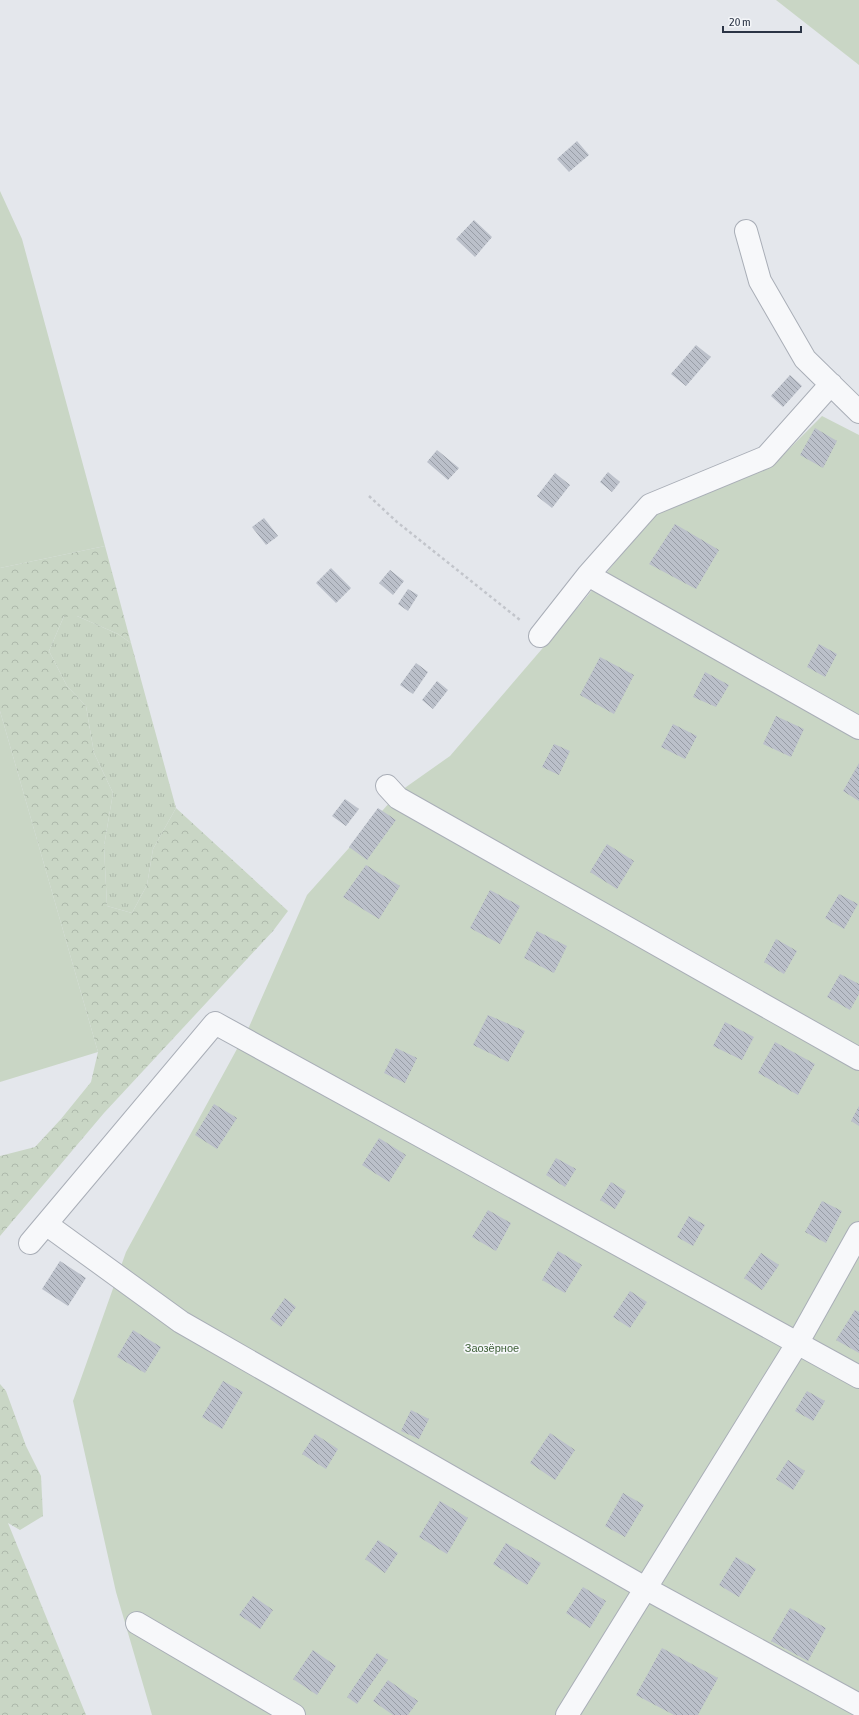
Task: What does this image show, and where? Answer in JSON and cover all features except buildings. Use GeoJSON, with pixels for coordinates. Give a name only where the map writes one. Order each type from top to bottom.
{"type":"FeatureCollection","features":[{"type":"Feature","properties":{"kind":"street"},"geometry":{"type":"LineString","coordinates":[[746,231],[760,281],[805,359],[859,412]]}},
{"type":"Feature","properties":{"kind":"street"},"geometry":{"type":"LineString","coordinates":[[540,636],[588,575],[650,505],[766,457],[831,384]]}},
{"type":"Feature","properties":{"kind":"street"},"geometry":{"type":"LineString","coordinates":[[588,575],[859,728]]}},
{"type":"Feature","properties":{"kind":"street"},"geometry":{"type":"LineString","coordinates":[[387,786],[398,798],[859,1059]]}},
{"type":"Feature","properties":{"kind":"street"},"geometry":{"type":"LineString","coordinates":[[30,1243],[216,1023],[859,1378]]}},
{"type":"Feature","properties":{"kind":"street"},"geometry":{"type":"LineString","coordinates":[[46,1224],[181,1322],[646,1588],[859,1706]]}},
{"type":"Feature","properties":{"kind":"street"},"geometry":{"type":"LineString","coordinates":[[567,1715],[797,1344],[859,1233]]}},
{"type":"Feature","properties":{"kind":"street"},"geometry":{"type":"LineString","coordinates":[[136,1624],[294,1715]]}},
{"type":"Feature","properties":{"kind":"path"},"geometry":{"type":"LineString","coordinates":[[369,496],[397,522],[540,636]]}},
{"type":"Feature","properties":{"kind":"green space"},"geometry":{"type":"Polygon","coordinates":[[[776,0],[859,0],[859,65],[776,0]]]}},
{"type":"Feature","properties":{"kind":"green space"},"geometry":{"type":"Polygon","coordinates":[[[0,191],[22,239],[105,546],[0,568],[0,191]]]}},
{"type":"Feature","properties":{"kind":"green space","name":"Заозёрное"},"geometry":{"type":"Polygon","coordinates":[[[822,416],[859,435],[859,1715],[152,1715],[116,1592],[73,1401],[126,1252],[249,1027],[307,895],[399,792],[450,756],[584,600],[654,515],[775,463],[822,416]]]}},
{"type":"Feature","properties":{"kind":"green space"},"geometry":{"type":"Polygon","coordinates":[[[105,546],[131,643],[118,634],[77,616],[64,616],[49,651],[67,686],[86,706],[94,753],[113,793],[104,846],[107,906],[132,913],[147,885],[153,849],[176,808],[288,911],[273,931],[104,1113],[0,1236],[0,1156],[35,1147],[61,1119],[91,1082],[98,1052],[0,711],[0,568],[105,546]]]}},
{"type":"Feature","properties":{"kind":"green space"},"geometry":{"type":"Polygon","coordinates":[[[64,616],[77,616],[118,634],[131,643],[176,808],[153,849],[147,885],[132,913],[107,906],[104,846],[113,793],[94,753],[86,706],[67,686],[49,651],[64,616]]]}},
{"type":"Feature","properties":{"kind":"green space"},"geometry":{"type":"Polygon","coordinates":[[[0,711],[98,1052],[0,1082],[0,711]]]}},
{"type":"Feature","properties":{"kind":"green space"},"geometry":{"type":"Polygon","coordinates":[[[0,1384],[6,1391],[26,1446],[41,1476],[43,1516],[20,1530],[8,1523],[86,1715],[0,1715],[0,1384]]]}}]}
